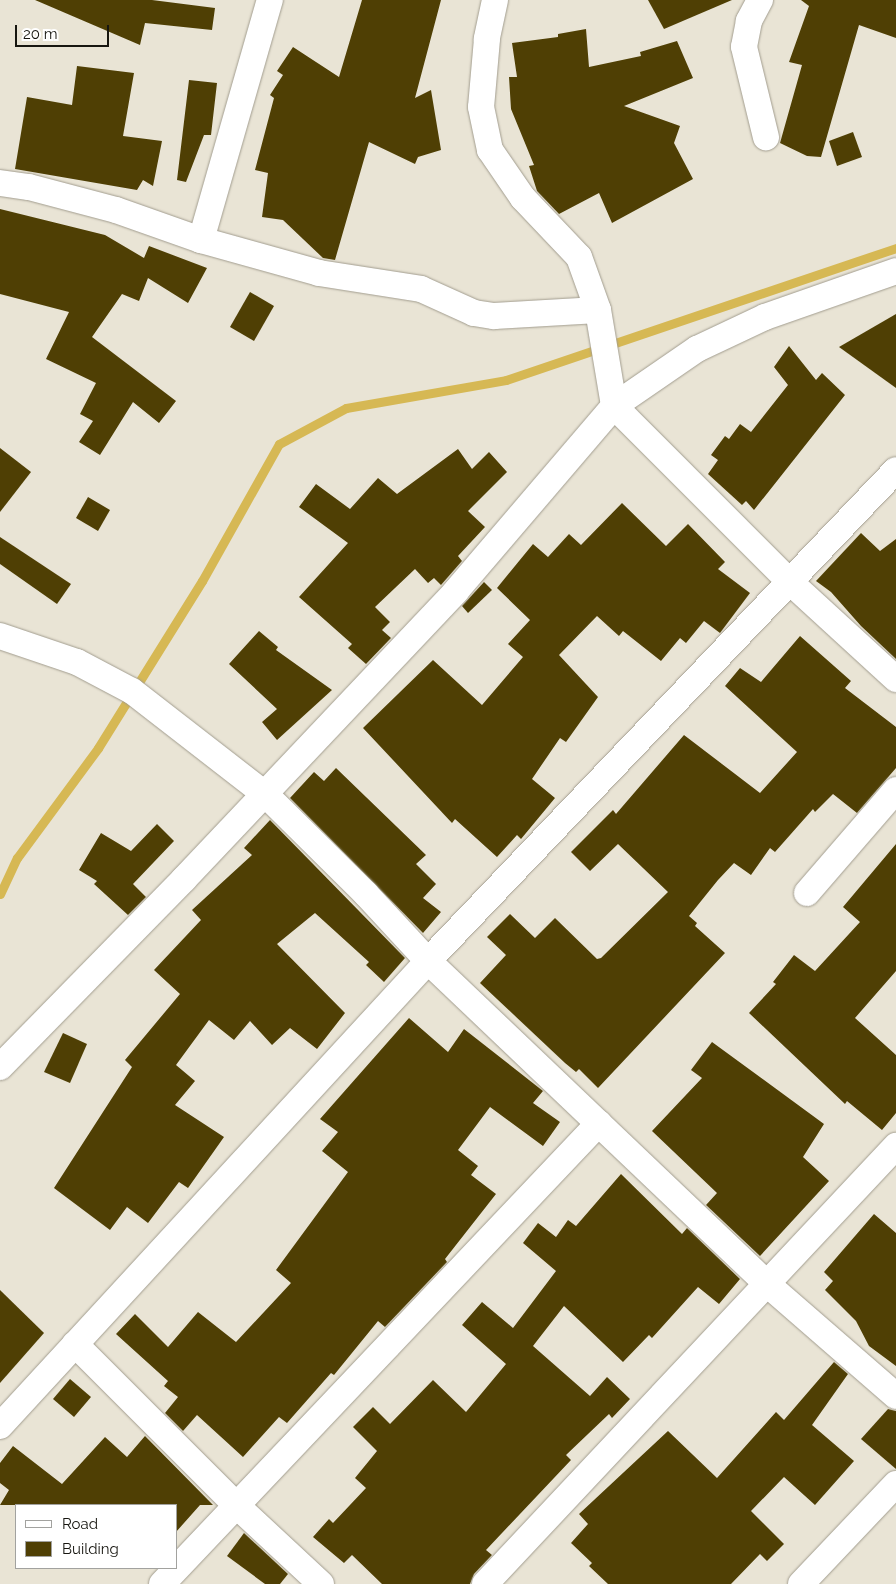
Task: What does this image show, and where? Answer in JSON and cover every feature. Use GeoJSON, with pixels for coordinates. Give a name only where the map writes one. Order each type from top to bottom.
{"type":"FeatureCollection","features":[{"type":"Feature","properties":{"kind":"street"},"geometry":{"type":"LineString","coordinates":[[202,240],[270,0]]}},
{"type":"Feature","properties":{"kind":"street"},"geometry":{"type":"LineString","coordinates":[[495,0],[487,39],[481,107],[490,150],[523,198],[579,257],[598,310],[614,406],[789,581],[896,679]]}},
{"type":"Feature","properties":{"kind":"street"},"geometry":{"type":"LineString","coordinates":[[760,0],[749,20],[744,47],[766,138]]}},
{"type":"Feature","properties":{"kind":"street"},"geometry":{"type":"LineString","coordinates":[[0,183],[29,187],[116,210],[202,240],[319,273],[421,289],[474,313],[494,316],[598,310]]}},
{"type":"Feature","properties":{"kind":"street"},"geometry":{"type":"LineString","coordinates":[[0,1067],[265,794],[456,591],[614,406],[706,345],[765,317],[896,271]]}},
{"type":"Feature","properties":{"kind":"street"},"geometry":{"type":"LineString","coordinates":[[0,1426],[428,961],[896,470]]}},
{"type":"Feature","properties":{"kind":"street"},"geometry":{"type":"LineString","coordinates":[[0,636],[77,662],[132,691],[265,794],[366,894],[428,961],[766,1283],[896,1396]]}},
{"type":"Feature","properties":{"kind":"street"},"geometry":{"type":"LineString","coordinates":[[807,893],[896,790]]}},
{"type":"Feature","properties":{"kind":"street"},"geometry":{"type":"LineString","coordinates":[[178,1567],[599,1123]]}},
{"type":"Feature","properties":{"kind":"street"},"geometry":{"type":"LineString","coordinates":[[485,1584],[896,1146]]}},
{"type":"Feature","properties":{"kind":"street"},"geometry":{"type":"LineString","coordinates":[[75,1344],[236,1506],[321,1584]]}},
{"type":"Feature","properties":{"kind":"street"},"geometry":{"type":"LineString","coordinates":[[801,1584],[896,1484]]}},
{"type":"Feature","properties":{"kind":"street"},"geometry":{"type":"LineString","coordinates":[[162,1584],[176,1569]]}},
{"type":"Feature","properties":{"kind":"building"},"geometry":{"type":"Polygon","coordinates":[[[35,0],[152,0],[215,8],[212,30],[145,23],[140,45],[35,0]]]}},
{"type":"Feature","properties":{"kind":"building"},"geometry":{"type":"Polygon","coordinates":[[[362,0],[441,0],[415,98],[431,90],[441,150],[418,157],[415,164],[369,142],[335,260],[323,258],[283,220],[262,217],[268,173],[255,170],[274,98],[270,95],[283,75],[277,71],[293,47],[339,77],[362,0]]]}},
{"type":"Feature","properties":{"kind":"building"},"geometry":{"type":"Polygon","coordinates":[[[648,0],[732,0],[664,29],[648,0]]]}},
{"type":"Feature","properties":{"kind":"building"},"geometry":{"type":"Polygon","coordinates":[[[801,0],[896,0],[896,38],[859,25],[821,157],[807,156],[780,143],[802,65],[789,62],[809,6],[801,0]]]}},
{"type":"Feature","properties":{"kind":"building"},"geometry":{"type":"Polygon","coordinates":[[[586,29],[589,67],[641,56],[640,52],[677,41],[693,78],[624,106],[680,126],[674,143],[693,179],[612,223],[599,193],[559,214],[537,191],[529,166],[534,165],[511,109],[509,77],[517,77],[512,43],[558,37],[558,34],[586,29]]]}},
{"type":"Feature","properties":{"kind":"building"},"geometry":{"type":"Polygon","coordinates":[[[77,66],[134,73],[123,136],[162,141],[153,186],[143,180],[137,190],[15,169],[27,97],[72,105],[77,66]]]}},
{"type":"Feature","properties":{"kind":"building"},"geometry":{"type":"Polygon","coordinates":[[[189,80],[217,83],[211,135],[204,135],[186,182],[177,180],[189,80]]]}},
{"type":"Feature","properties":{"kind":"building"},"geometry":{"type":"Polygon","coordinates":[[[853,132],[862,157],[837,166],[829,141],[853,132]]]}},
{"type":"Feature","properties":{"kind":"building"},"geometry":{"type":"Polygon","coordinates":[[[0,209],[105,235],[144,258],[149,246],[207,268],[188,303],[148,278],[139,301],[122,294],[92,337],[176,401],[159,423],[133,402],[100,455],[79,442],[93,421],[80,414],[96,383],[46,359],[69,312],[0,294],[0,209]]]}},
{"type":"Feature","properties":{"kind":"building"},"geometry":{"type":"Polygon","coordinates":[[[250,292],[274,306],[254,341],[230,327],[250,292]]]}},
{"type":"Feature","properties":{"kind":"building"},"geometry":{"type":"Polygon","coordinates":[[[896,314],[896,388],[839,347],[896,314]]]}},
{"type":"Feature","properties":{"kind":"building"},"geometry":{"type":"Polygon","coordinates":[[[789,346],[816,380],[822,373],[845,395],[754,510],[746,501],[742,505],[708,474],[718,460],[711,455],[725,436],[729,439],[740,424],[751,432],[788,385],[774,367],[789,346]]]}},
{"type":"Feature","properties":{"kind":"building"},"geometry":{"type":"Polygon","coordinates":[[[0,448],[31,472],[0,512],[0,448]]]}},
{"type":"Feature","properties":{"kind":"building"},"geometry":{"type":"Polygon","coordinates":[[[458,449],[472,469],[489,452],[507,472],[468,511],[485,527],[458,556],[462,561],[441,585],[434,578],[428,583],[415,569],[375,607],[390,622],[382,630],[391,638],[366,664],[348,648],[352,644],[299,597],[348,543],[299,507],[316,484],[350,509],[378,478],[397,494],[458,449]]]}},
{"type":"Feature","properties":{"kind":"building"},"geometry":{"type":"Polygon","coordinates":[[[88,497],[110,510],[98,531],[76,518],[88,497]]]}},
{"type":"Feature","properties":{"kind":"building"},"geometry":{"type":"Polygon","coordinates":[[[622,503],[666,546],[688,524],[725,562],[718,569],[750,593],[720,633],[704,621],[686,643],[680,638],[661,661],[623,631],[619,636],[597,616],[559,655],[598,697],[566,742],[560,738],[532,779],[555,798],[521,839],[517,835],[497,857],[455,819],[452,823],[363,728],[433,660],[482,705],[523,657],[508,644],[530,620],[497,588],[533,544],[548,557],[569,534],[581,545],[622,503]]]}},
{"type":"Feature","properties":{"kind":"building"},"geometry":{"type":"Polygon","coordinates":[[[861,533],[880,551],[896,539],[896,659],[861,626],[831,592],[816,581],[861,533]]]}},
{"type":"Feature","properties":{"kind":"building"},"geometry":{"type":"Polygon","coordinates":[[[0,537],[71,584],[57,604],[0,564],[0,537]]]}},
{"type":"Feature","properties":{"kind":"building"},"geometry":{"type":"Polygon","coordinates":[[[484,582],[492,590],[468,613],[462,606],[484,582]]]}},
{"type":"Feature","properties":{"kind":"building"},"geometry":{"type":"Polygon","coordinates":[[[259,631],[278,647],[276,650],[332,690],[277,740],[262,722],[277,709],[229,664],[259,631]]]}},
{"type":"Feature","properties":{"kind":"building"},"geometry":{"type":"Polygon","coordinates":[[[800,636],[851,681],[845,688],[896,727],[896,768],[857,813],[833,794],[815,812],[813,809],[775,852],[770,848],[751,875],[734,863],[718,880],[689,916],[697,923],[695,926],[725,953],[598,1088],[579,1069],[576,1072],[565,1063],[480,983],[506,955],[487,937],[510,914],[535,938],[555,918],[597,959],[601,958],[668,892],[618,844],[590,871],[571,852],[613,810],[616,814],[684,735],[760,793],[797,752],[725,686],[740,668],[761,682],[800,636]]]}},
{"type":"Feature","properties":{"kind":"building"},"geometry":{"type":"Polygon","coordinates":[[[336,768],[426,855],[416,864],[436,884],[423,898],[441,912],[423,933],[290,798],[314,772],[324,781],[336,768]]]}},
{"type":"Feature","properties":{"kind":"building"},"geometry":{"type":"Polygon","coordinates":[[[270,820],[405,958],[384,982],[366,965],[369,962],[315,913],[277,944],[345,1013],[317,1049],[290,1028],[272,1045],[250,1021],[234,1040],[209,1020],[176,1065],[195,1081],[175,1105],[224,1137],[188,1188],[179,1182],[148,1223],[127,1207],[110,1230],[54,1188],[132,1067],[125,1060],[180,994],[154,970],[201,920],[192,910],[252,855],[244,848],[270,820]]]}},
{"type":"Feature","properties":{"kind":"building"},"geometry":{"type":"Polygon","coordinates":[[[157,824],[174,841],[133,884],[146,897],[128,915],[94,884],[97,881],[79,870],[101,833],[131,851],[157,824]]]}},
{"type":"Feature","properties":{"kind":"building"},"geometry":{"type":"Polygon","coordinates":[[[896,844],[896,971],[855,1018],[896,1055],[896,1113],[882,1130],[847,1101],[845,1104],[749,1013],[776,984],[773,982],[794,955],[815,971],[860,922],[843,907],[896,844]]]}},
{"type":"Feature","properties":{"kind":"building"},"geometry":{"type":"Polygon","coordinates":[[[409,1018],[448,1052],[464,1029],[543,1091],[533,1103],[560,1122],[543,1146],[490,1107],[458,1150],[478,1166],[471,1175],[496,1194],[445,1259],[447,1262],[385,1327],[378,1321],[334,1375],[331,1373],[287,1423],[279,1417],[243,1457],[197,1415],[183,1431],[165,1413],[178,1397],[164,1386],[168,1381],[116,1334],[135,1314],[168,1347],[198,1312],[236,1342],[291,1283],[276,1270],[348,1172],[322,1151],[338,1132],[320,1119],[409,1018]]]}},
{"type":"Feature","properties":{"kind":"building"},"geometry":{"type":"Polygon","coordinates":[[[63,1033],[87,1044],[70,1083],[44,1072],[63,1033]]]}},
{"type":"Feature","properties":{"kind":"building"},"geometry":{"type":"Polygon","coordinates":[[[712,1042],[824,1124],[803,1157],[829,1181],[760,1256],[706,1205],[717,1193],[652,1131],[702,1078],[691,1070],[712,1042]]]}},
{"type":"Feature","properties":{"kind":"building"},"geometry":{"type":"Polygon","coordinates":[[[621,1174],[682,1234],[687,1228],[740,1279],[719,1304],[698,1287],[652,1338],[649,1335],[623,1362],[564,1306],[533,1346],[590,1396],[607,1377],[630,1399],[612,1418],[609,1414],[566,1455],[571,1460],[486,1550],[492,1555],[474,1574],[470,1584],[382,1584],[352,1555],[344,1563],[313,1537],[329,1519],[333,1523],[366,1488],[355,1478],[377,1451],[353,1427],[373,1407],[390,1424],[433,1380],[466,1412],[506,1364],[462,1325],[482,1302],[513,1328],[556,1271],[523,1243],[538,1223],[556,1237],[568,1220],[576,1226],[621,1174]]]}},
{"type":"Feature","properties":{"kind":"building"},"geometry":{"type":"Polygon","coordinates":[[[874,1214],[896,1233],[896,1366],[869,1346],[856,1321],[825,1290],[833,1281],[824,1272],[874,1214]]]}},
{"type":"Feature","properties":{"kind":"building"},"geometry":{"type":"Polygon","coordinates":[[[0,1290],[44,1333],[0,1383],[0,1290]]]}},
{"type":"Feature","properties":{"kind":"building"},"geometry":{"type":"Polygon","coordinates":[[[834,1362],[848,1374],[812,1425],[854,1461],[815,1505],[784,1477],[751,1511],[784,1544],[767,1561],[760,1554],[731,1584],[608,1584],[589,1566],[592,1563],[571,1543],[588,1524],[579,1514],[668,1431],[717,1478],[776,1412],[784,1420],[834,1362]]]}},
{"type":"Feature","properties":{"kind":"building"},"geometry":{"type":"Polygon","coordinates":[[[70,1379],[91,1397],[74,1417],[53,1399],[70,1379]]]}},
{"type":"Feature","properties":{"kind":"building"},"geometry":{"type":"Polygon","coordinates":[[[888,1409],[896,1411],[896,1469],[861,1439],[888,1409]]]}},
{"type":"Feature","properties":{"kind":"building"},"geometry":{"type":"Polygon","coordinates":[[[145,1436],[213,1505],[200,1505],[178,1530],[178,1504],[0,1505],[9,1490],[0,1483],[0,1463],[13,1446],[62,1484],[105,1437],[127,1457],[145,1436]]]}},
{"type":"Feature","properties":{"kind":"building"},"geometry":{"type":"Polygon","coordinates":[[[244,1533],[288,1574],[280,1584],[265,1584],[227,1556],[244,1533]]]}},
{"type":"Feature","properties":{"kind":"waterway"},"geometry":{"type":"LineString","coordinates":[[0,894],[17,858],[98,748],[202,581],[279,444],[346,408],[506,380],[896,248]]}}]}
